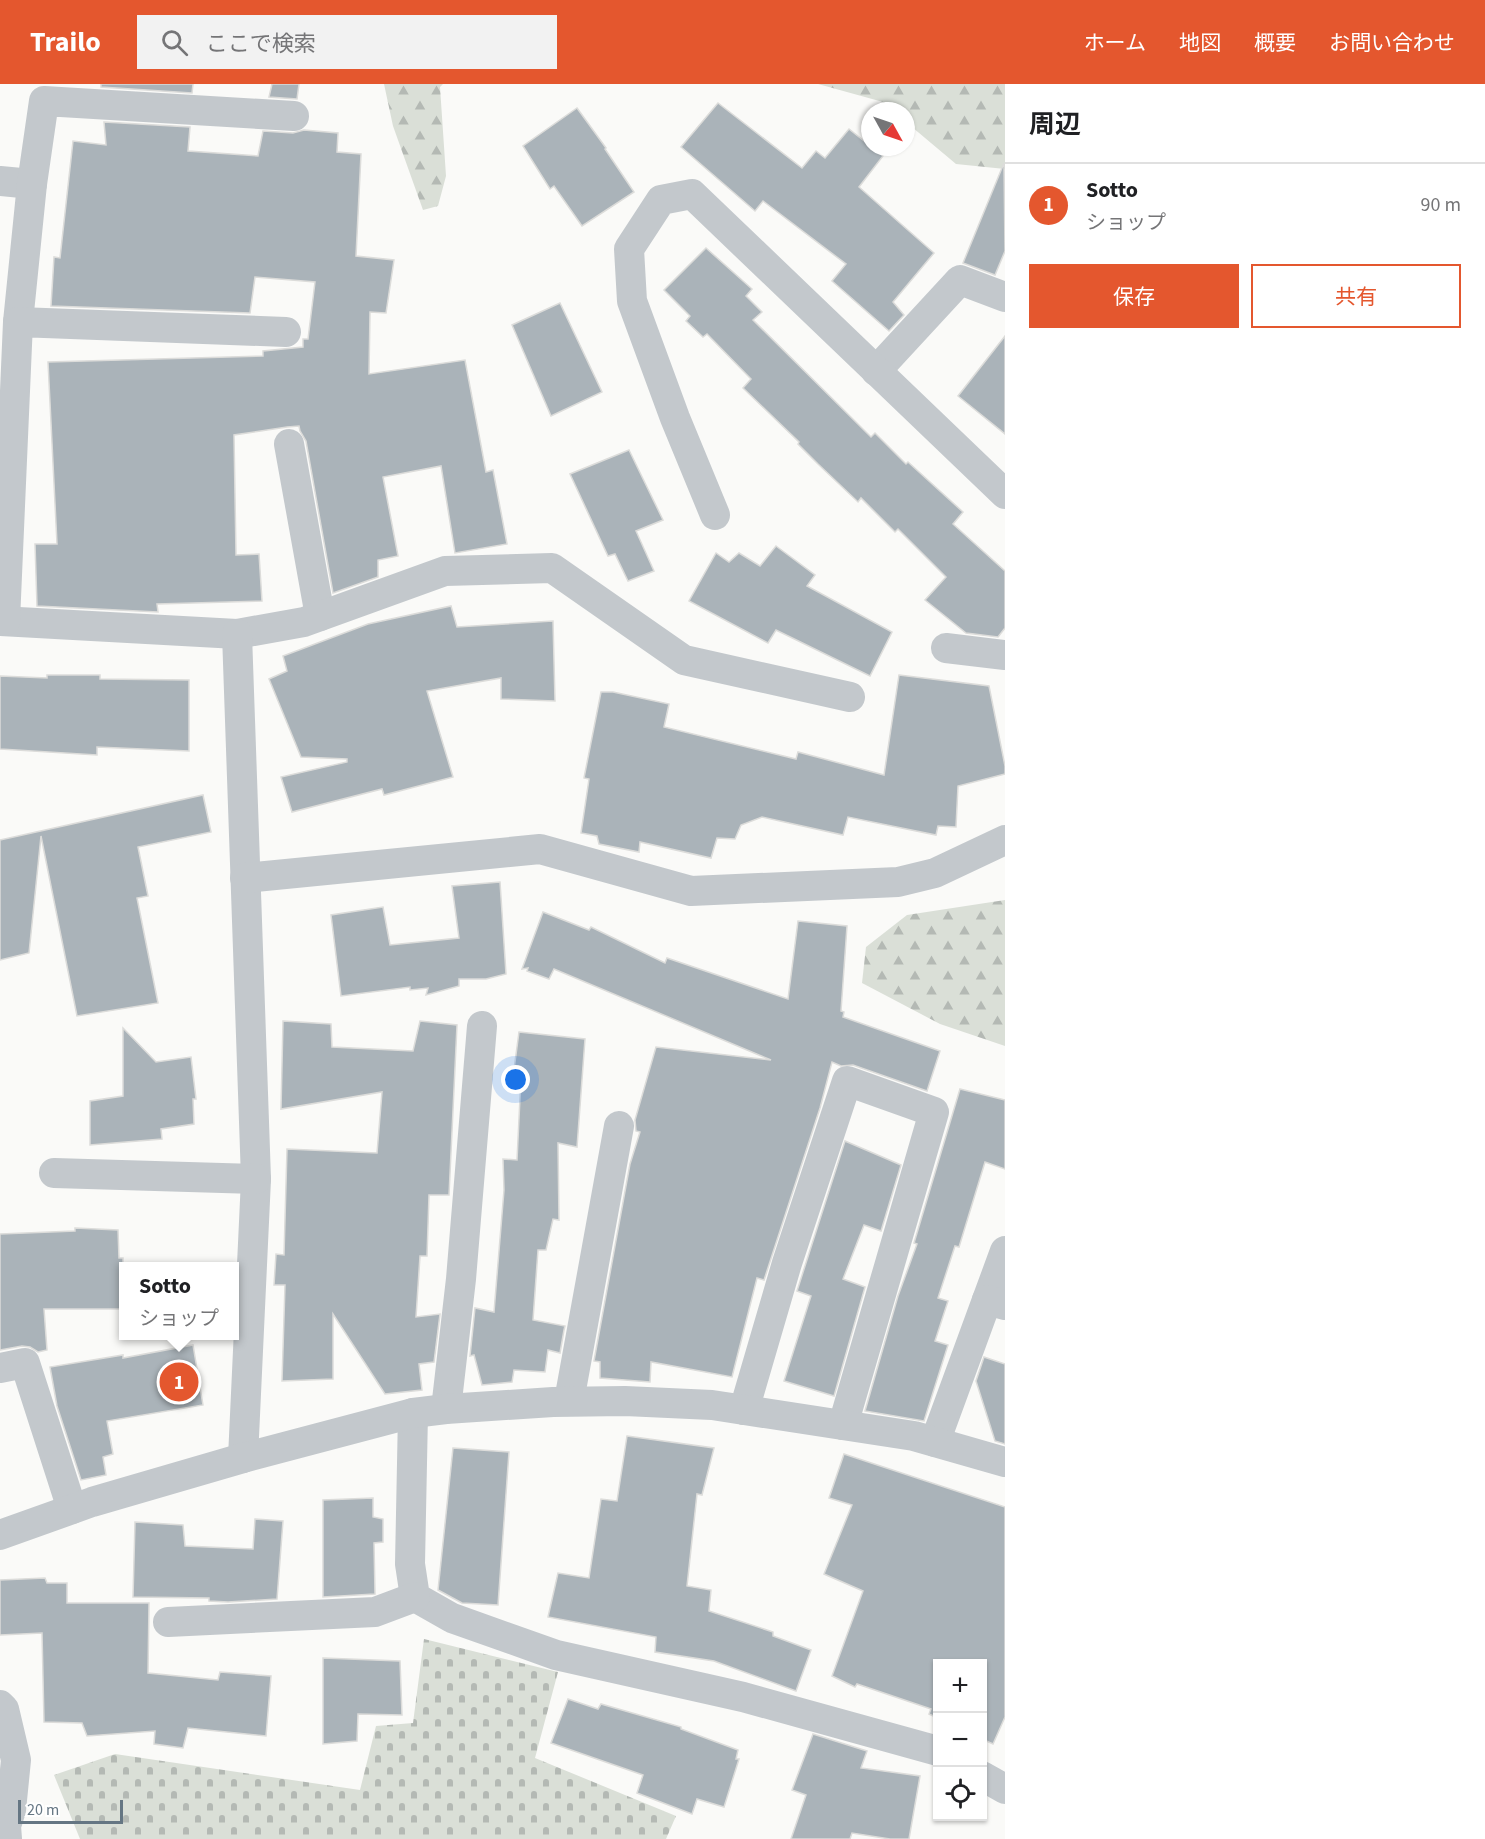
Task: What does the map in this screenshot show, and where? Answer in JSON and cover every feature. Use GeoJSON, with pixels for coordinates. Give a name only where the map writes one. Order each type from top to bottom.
{"type":"FeatureCollection","features":[{"type":"Feature","properties":{"kind":"street"},"geometry":{"type":"LineString","coordinates":[[294,116],[43,92],[18,322],[2,621],[237,634],[304,622],[445,571],[552,568],[684,660],[850,697]]}},
{"type":"Feature","properties":{"kind":"street"},"geometry":{"type":"LineString","coordinates":[[0,181],[32,184]]}},
{"type":"Feature","properties":{"kind":"street"},"geometry":{"type":"LineString","coordinates":[[715,515],[675,418],[632,301],[629,249],[661,200],[692,194],[1005,494]]}},
{"type":"Feature","properties":{"kind":"street"},"geometry":{"type":"LineString","coordinates":[[876,371],[960,280],[1005,297]]}},
{"type":"Feature","properties":{"kind":"street"},"geometry":{"type":"LineString","coordinates":[[18,322],[286,332]]}},
{"type":"Feature","properties":{"kind":"street"},"geometry":{"type":"LineString","coordinates":[[289,444],[320,616]]}},
{"type":"Feature","properties":{"kind":"street"},"geometry":{"type":"LineString","coordinates":[[237,634],[256,1179],[243,1458]]}},
{"type":"Feature","properties":{"kind":"street"},"geometry":{"type":"LineString","coordinates":[[946,648],[1005,655]]}},
{"type":"Feature","properties":{"kind":"street"},"geometry":{"type":"LineString","coordinates":[[245,878],[540,849],[691,891],[898,882],[935,873],[1005,840]]}},
{"type":"Feature","properties":{"kind":"street"},"geometry":{"type":"LineString","coordinates":[[446,1409],[461,1280],[482,1026]]}},
{"type":"Feature","properties":{"kind":"street"},"geometry":{"type":"LineString","coordinates":[[744,1410],[787,1263],[847,1081],[934,1112],[843,1425]]}},
{"type":"Feature","properties":{"kind":"street"},"geometry":{"type":"LineString","coordinates":[[569,1401],[619,1126]]}},
{"type":"Feature","properties":{"kind":"street"},"geometry":{"type":"LineString","coordinates":[[54,1173],[256,1179]]}},
{"type":"Feature","properties":{"kind":"street"},"geometry":{"type":"LineString","coordinates":[[935,1442],[996,1302],[1005,1251]]}},
{"type":"Feature","properties":{"kind":"street"},"geometry":{"type":"LineString","coordinates":[[0,1368],[26,1363],[72,1509]]}},
{"type":"Feature","properties":{"kind":"street"},"geometry":{"type":"LineString","coordinates":[[0,1535],[72,1509],[243,1458],[413,1413],[446,1409],[569,1401],[701,1404],[914,1436],[1005,1462]]}},
{"type":"Feature","properties":{"kind":"street"},"geometry":{"type":"LineString","coordinates":[[413,1413],[410,1564],[415,1597]]}},
{"type":"Feature","properties":{"kind":"street"},"geometry":{"type":"LineString","coordinates":[[168,1622],[375,1612],[415,1597]]}},
{"type":"Feature","properties":{"kind":"street"},"geometry":{"type":"LineString","coordinates":[[415,1597],[452,1618],[556,1655],[743,1697],[933,1750]]}},
{"type":"Feature","properties":{"kind":"street"},"geometry":{"type":"LineString","coordinates":[[0,1705],[4,1709],[16,1760],[6,1824]]}},
{"type":"Feature","properties":{"kind":"street"},"geometry":{"type":"LineString","coordinates":[[987,1779],[1005,1789]]}},
{"type":"Feature","properties":{"kind":"green space"},"geometry":{"type":"Polygon","coordinates":[[[384,84],[443,84],[440,87],[446,176],[438,206],[423,210],[393,126],[384,84]]]}},
{"type":"Feature","properties":{"kind":"green space"},"geometry":{"type":"Polygon","coordinates":[[[818,84],[1005,84],[1005,169],[956,164],[915,130],[915,102],[883,102],[818,84]]]}},
{"type":"Feature","properties":{"kind":"green space"},"geometry":{"type":"Polygon","coordinates":[[[1005,900],[1005,1046],[940,1024],[862,983],[866,947],[907,915],[1005,900]]]}},
{"type":"Feature","properties":{"kind":"green space"},"geometry":{"type":"Polygon","coordinates":[[[424,1639],[558,1672],[535,1758],[676,1816],[666,1839],[80,1839],[54,1775],[115,1754],[360,1790],[376,1726],[413,1723],[424,1639]]]}},
{"type":"Feature","properties":{"kind":"building"},"geometry":{"type":"Polygon","coordinates":[[[101,84],[193,84],[192,93],[101,87],[101,84]]]}},
{"type":"Feature","properties":{"kind":"building"},"geometry":{"type":"Polygon","coordinates":[[[272,84],[299,84],[297,99],[269,97],[272,84]]]}},
{"type":"Feature","properties":{"kind":"building"},"geometry":{"type":"Polygon","coordinates":[[[718,103],[802,168],[816,151],[825,158],[849,129],[861,139],[861,156],[883,156],[859,187],[934,253],[893,302],[904,315],[889,331],[832,281],[846,264],[763,201],[755,211],[681,147],[718,103]]]}},
{"type":"Feature","properties":{"kind":"building"},"geometry":{"type":"Polygon","coordinates":[[[577,108],[634,192],[582,226],[554,186],[550,189],[523,146],[577,108]]]}},
{"type":"Feature","properties":{"kind":"building"},"geometry":{"type":"Polygon","coordinates":[[[104,122],[190,127],[188,151],[258,156],[263,131],[293,133],[304,130],[338,133],[337,152],[361,154],[356,256],[394,260],[386,313],[370,312],[369,374],[465,360],[486,472],[493,470],[507,544],[455,553],[441,466],[383,477],[398,556],[378,560],[378,577],[333,593],[306,441],[299,426],[287,427],[234,435],[236,555],[259,554],[262,601],[157,604],[158,612],[37,606],[35,544],[57,544],[48,362],[263,356],[263,351],[303,347],[303,339],[308,339],[315,282],[255,277],[250,313],[51,306],[54,257],[60,258],[73,141],[106,145],[104,122]]]}},
{"type":"Feature","properties":{"kind":"building"},"geometry":{"type":"Polygon","coordinates":[[[1004,163],[1005,251],[995,275],[963,263],[1004,163]]]}},
{"type":"Feature","properties":{"kind":"building"},"geometry":{"type":"Polygon","coordinates":[[[706,248],[752,289],[746,296],[762,312],[753,320],[871,437],[875,433],[906,464],[908,462],[963,512],[953,524],[1005,571],[1005,628],[998,637],[966,633],[925,600],[946,577],[898,529],[895,532],[861,498],[858,502],[818,464],[798,444],[799,442],[743,388],[751,379],[707,334],[703,337],[686,321],[690,316],[664,290],[706,248]]]}},
{"type":"Feature","properties":{"kind":"building"},"geometry":{"type":"Polygon","coordinates":[[[560,303],[602,392],[551,416],[512,325],[560,303]]]}},
{"type":"Feature","properties":{"kind":"building"},"geometry":{"type":"Polygon","coordinates":[[[1005,336],[1005,434],[958,396],[1005,336]]]}},
{"type":"Feature","properties":{"kind":"building"},"geometry":{"type":"Polygon","coordinates":[[[629,450],[663,520],[636,531],[654,571],[628,581],[615,554],[608,556],[570,474],[629,450]]]}},
{"type":"Feature","properties":{"kind":"building"},"geometry":{"type":"Polygon","coordinates":[[[776,546],[815,575],[807,586],[892,632],[870,676],[776,630],[768,643],[689,601],[716,553],[729,562],[739,553],[760,566],[776,546]]]}},
{"type":"Feature","properties":{"kind":"building"},"geometry":{"type":"Polygon","coordinates":[[[451,606],[457,627],[553,621],[555,701],[501,699],[501,678],[427,691],[453,777],[384,795],[382,789],[292,812],[281,777],[347,762],[347,759],[301,757],[269,679],[287,671],[283,656],[368,624],[451,606]]]}},
{"type":"Feature","properties":{"kind":"building"},"geometry":{"type":"Polygon","coordinates":[[[47,675],[100,675],[100,679],[189,680],[189,751],[97,747],[97,755],[0,749],[0,676],[47,678],[47,675]]]}},
{"type":"Feature","properties":{"kind":"building"},"geometry":{"type":"Polygon","coordinates":[[[899,675],[989,686],[1005,774],[958,786],[956,827],[938,826],[936,835],[848,817],[843,835],[762,817],[741,825],[735,839],[717,838],[711,858],[640,842],[639,852],[599,844],[597,836],[581,833],[589,779],[584,778],[601,692],[613,692],[669,704],[664,727],[796,759],[798,752],[884,775],[899,675]]]}},
{"type":"Feature","properties":{"kind":"building"},"geometry":{"type":"Polygon","coordinates":[[[203,795],[211,832],[138,847],[148,896],[137,898],[158,1003],[77,1016],[41,836],[29,953],[0,960],[0,840],[203,795]]]}},
{"type":"Feature","properties":{"kind":"building"},"geometry":{"type":"Polygon","coordinates":[[[500,882],[506,974],[486,979],[459,979],[459,986],[426,995],[428,988],[410,990],[410,987],[341,996],[331,915],[383,907],[390,945],[459,938],[452,886],[500,882]]]}},
{"type":"Feature","properties":{"kind":"building"},"geometry":{"type":"Polygon","coordinates":[[[543,912],[589,930],[591,927],[665,963],[667,958],[788,999],[798,921],[847,926],[841,1011],[844,1012],[843,1017],[940,1051],[927,1091],[853,1065],[841,1066],[832,1062],[820,1108],[764,1280],[757,1278],[732,1377],[651,1362],[650,1382],[600,1378],[600,1362],[594,1361],[630,1164],[640,1132],[636,1131],[635,1120],[656,1047],[771,1060],[554,969],[549,979],[527,971],[528,968],[522,969],[543,912]]]}},
{"type":"Feature","properties":{"kind":"building"},"geometry":{"type":"Polygon","coordinates":[[[283,1021],[331,1024],[332,1047],[413,1051],[420,1021],[457,1025],[449,1195],[429,1195],[427,1256],[420,1256],[416,1317],[440,1314],[434,1362],[419,1364],[422,1390],[385,1394],[333,1314],[333,1379],[282,1381],[285,1285],[274,1285],[276,1254],[284,1255],[287,1149],[377,1153],[382,1092],[281,1109],[283,1021]]]}},
{"type":"Feature","properties":{"kind":"building"},"geometry":{"type":"Polygon","coordinates":[[[123,1028],[156,1062],[191,1057],[196,1099],[193,1099],[194,1124],[161,1129],[162,1139],[90,1145],[90,1101],[123,1096],[123,1028]]]}},
{"type":"Feature","properties":{"kind":"building"},"geometry":{"type":"Polygon","coordinates":[[[519,1032],[585,1039],[577,1147],[558,1143],[559,1220],[553,1219],[546,1250],[538,1250],[533,1320],[565,1326],[560,1353],[548,1350],[545,1372],[514,1370],[512,1382],[482,1385],[474,1355],[470,1356],[475,1308],[494,1312],[504,1190],[503,1159],[517,1160],[521,1077],[513,1077],[519,1032]]]}},
{"type":"Feature","properties":{"kind":"building"},"geometry":{"type":"Polygon","coordinates":[[[960,1089],[1005,1100],[1005,1169],[985,1162],[959,1247],[955,1246],[938,1298],[948,1301],[935,1341],[948,1345],[924,1421],[865,1411],[898,1296],[917,1244],[914,1243],[960,1089]]]}},
{"type":"Feature","properties":{"kind":"building"},"geometry":{"type":"Polygon","coordinates":[[[845,1141],[901,1165],[881,1231],[864,1225],[843,1279],[865,1287],[834,1396],[784,1381],[811,1296],[797,1291],[845,1141]]]}},
{"type":"Feature","properties":{"kind":"building"},"geometry":{"type":"Polygon","coordinates":[[[75,1228],[118,1230],[119,1258],[123,1258],[123,1262],[119,1262],[119,1309],[44,1309],[47,1350],[38,1352],[30,1347],[22,1346],[0,1350],[0,1234],[75,1231],[75,1228]]]}},
{"type":"Feature","properties":{"kind":"building"},"geometry":{"type":"Polygon","coordinates":[[[193,1345],[203,1405],[107,1421],[113,1454],[103,1457],[106,1475],[81,1480],[57,1406],[50,1367],[123,1355],[123,1358],[193,1345]]]}},
{"type":"Feature","properties":{"kind":"building"},"geometry":{"type":"Polygon","coordinates":[[[984,1357],[1005,1364],[1005,1444],[995,1441],[976,1381],[984,1357]]]}},
{"type":"Feature","properties":{"kind":"building"},"geometry":{"type":"Polygon","coordinates":[[[627,1436],[714,1448],[702,1495],[697,1494],[687,1586],[711,1590],[709,1611],[773,1632],[773,1636],[811,1650],[796,1691],[714,1661],[655,1652],[656,1637],[548,1617],[558,1573],[589,1578],[601,1499],[617,1501],[627,1436]]]}},
{"type":"Feature","properties":{"kind":"building"},"geometry":{"type":"Polygon","coordinates":[[[453,1448],[509,1452],[498,1605],[462,1603],[438,1590],[453,1448]]]}},
{"type":"Feature","properties":{"kind":"building"},"geometry":{"type":"Polygon","coordinates":[[[844,1454],[1005,1507],[1005,1717],[993,1744],[987,1741],[987,1659],[933,1659],[933,1716],[929,1714],[931,1709],[857,1684],[855,1687],[832,1676],[863,1591],[824,1574],[852,1505],[829,1498],[844,1454]]]}},
{"type":"Feature","properties":{"kind":"building"},"geometry":{"type":"Polygon","coordinates":[[[373,1498],[373,1517],[383,1519],[383,1542],[374,1543],[375,1594],[323,1597],[323,1500],[373,1498]]]}},
{"type":"Feature","properties":{"kind":"building"},"geometry":{"type":"Polygon","coordinates":[[[255,1519],[283,1521],[277,1599],[228,1602],[209,1601],[209,1598],[133,1597],[135,1522],[183,1525],[185,1546],[253,1549],[255,1519]]]}},
{"type":"Feature","properties":{"kind":"building"},"geometry":{"type":"Polygon","coordinates":[[[45,1578],[47,1583],[67,1583],[67,1603],[149,1603],[148,1673],[218,1680],[220,1672],[271,1676],[266,1736],[188,1728],[183,1748],[154,1744],[155,1731],[87,1736],[82,1723],[44,1722],[42,1633],[0,1635],[0,1580],[45,1578]]]}},
{"type":"Feature","properties":{"kind":"building"},"geometry":{"type":"Polygon","coordinates":[[[323,1658],[400,1661],[402,1715],[358,1714],[357,1741],[323,1744],[323,1658]]]}},
{"type":"Feature","properties":{"kind":"building"},"geometry":{"type":"Polygon","coordinates":[[[568,1699],[598,1709],[601,1704],[681,1727],[681,1729],[738,1750],[736,1759],[739,1759],[724,1807],[697,1799],[692,1814],[637,1793],[643,1775],[551,1743],[568,1699]]]}},
{"type":"Feature","properties":{"kind":"building"},"geometry":{"type":"Polygon","coordinates":[[[813,1734],[867,1751],[861,1768],[920,1776],[909,1839],[890,1839],[852,1833],[850,1839],[791,1839],[806,1795],[792,1790],[813,1734]]]}},
{"type":"Feature","properties":{"kind":"place","name":"Sotto"},"geometry":{"type":"Point","coordinates":[179,1382]}}]}
